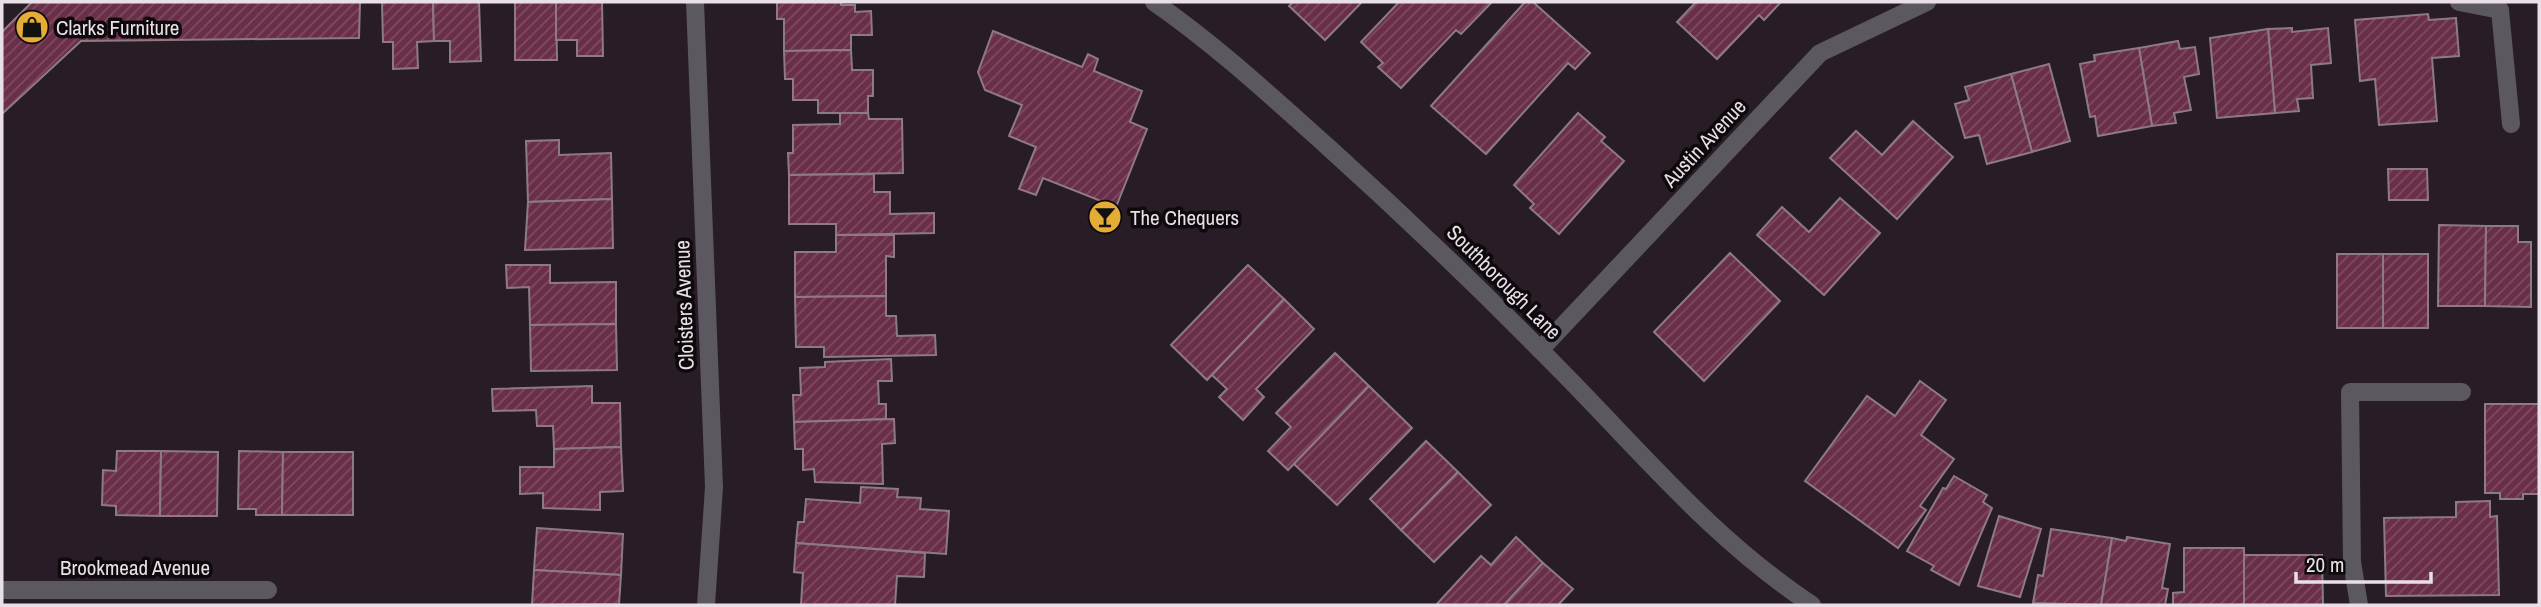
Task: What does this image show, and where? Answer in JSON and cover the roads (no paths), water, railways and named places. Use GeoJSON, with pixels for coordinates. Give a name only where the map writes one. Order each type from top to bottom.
{"type":"FeatureCollection","features":[{"type":"Feature","properties":{"kind":"street","name":"Cloisters Avenue"},"geometry":{"type":"LineString","coordinates":[[695,2],[714,487],[706,605]]}},
{"type":"Feature","properties":{"kind":"street","name":"Southborough Lane"},"geometry":{"type":"LineString","coordinates":[[1154,2],[1227,59],[1310,131],[1481,288],[1707,523],[1754,565],[1812,605]]}},
{"type":"Feature","properties":{"kind":"street","name":"Austin Avenue"},"geometry":{"type":"LineString","coordinates":[[1541,350],[1820,53],[1927,2]]}},
{"type":"Feature","properties":{"kind":"street"},"geometry":{"type":"LineString","coordinates":[[2459,2],[2500,9],[2511,124]]}},
{"type":"Feature","properties":{"kind":"street"},"geometry":{"type":"LineString","coordinates":[[2359,605],[2352,562],[2350,392],[2462,392]]}},
{"type":"Feature","properties":{"kind":"street","name":"Brookmead Avenue"},"geometry":{"type":"LineString","coordinates":[[2,590],[268,590]]}},
{"type":"Feature","properties":{"kind":"place","name":"Clarks Furniture"},"geometry":{"type":"Point","coordinates":[32,27]}},
{"type":"Feature","properties":{"kind":"place","name":"The Chequers"},"geometry":{"type":"Point","coordinates":[1105,217]}}]}
